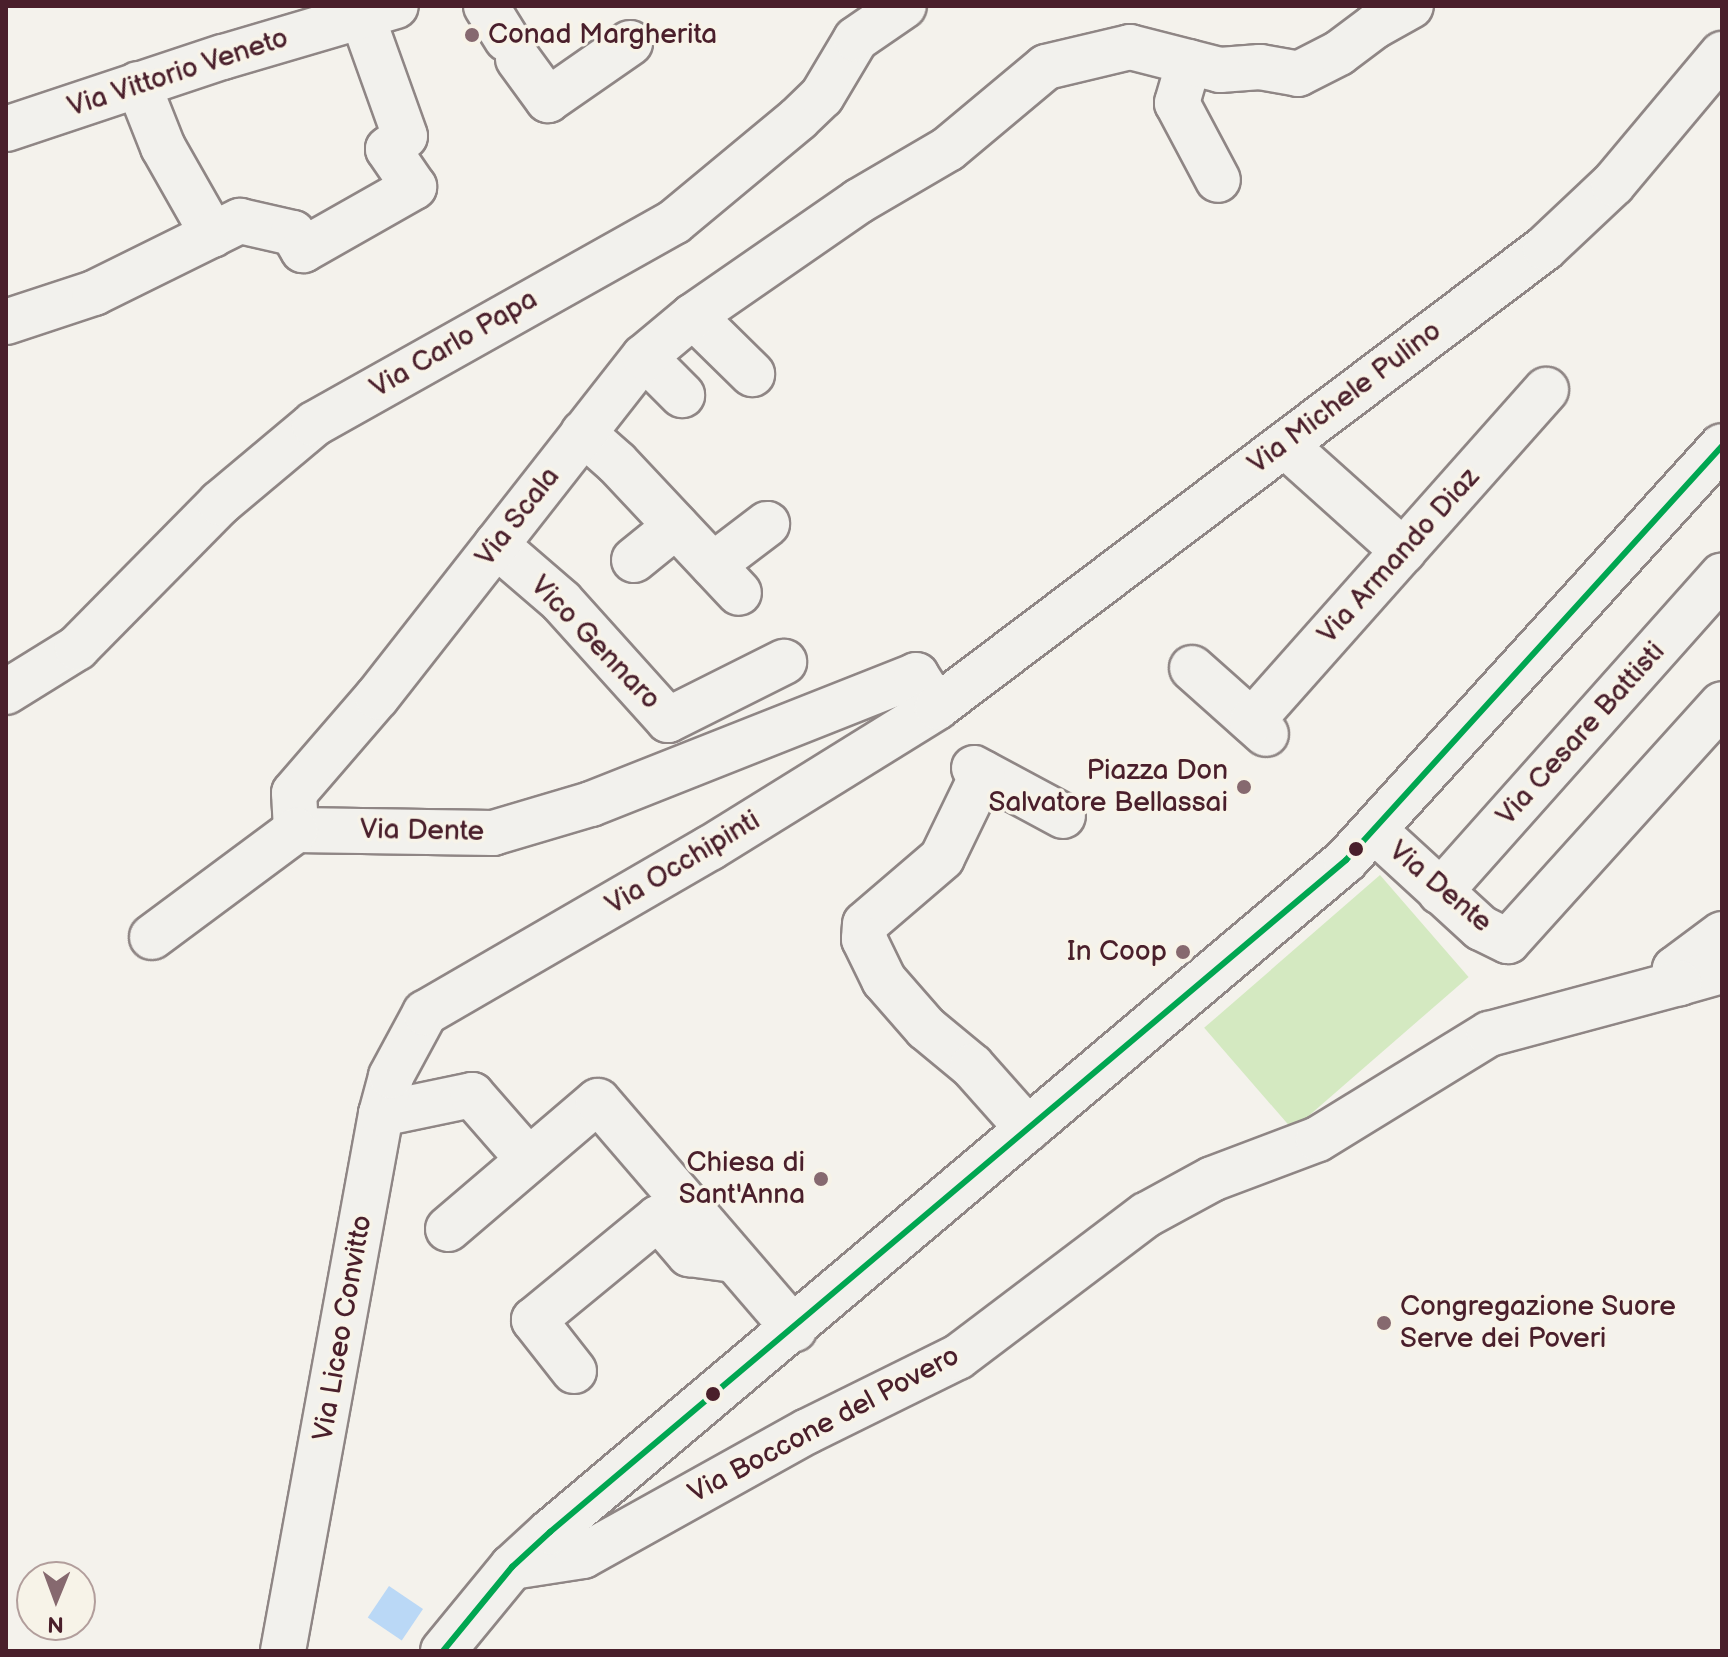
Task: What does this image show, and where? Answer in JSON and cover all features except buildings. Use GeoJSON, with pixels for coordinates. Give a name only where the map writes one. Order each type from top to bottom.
{"type":"FeatureCollection","features":[{"type":"Feature","properties":{"kind":"street","name":"Via Carlo Papa"},"geometry":{"type":"LineString","coordinates":[[6,692],[77,648],[220,503],[314,424],[674,222],[798,119],[822,96],[856,39],[904,6]]}},
{"type":"Feature","properties":{"kind":"street","name":"Via Scala"},"geometry":{"type":"LineString","coordinates":[[296,830],[294,793],[377,697],[644,357],[693,316],[859,201],[948,149],[1046,67],[1130,47],[1220,70],[1260,67],[1298,74],[1339,53],[1402,10]]}},
{"type":"Feature","properties":{"kind":"street"},"geometry":{"type":"LineString","coordinates":[[6,322],[94,293],[240,221],[293,233],[303,250],[414,187],[388,149],[405,136],[379,11]]}},
{"type":"Feature","properties":{"kind":"street","name":"Via Vittorio Veneto"},"geometry":{"type":"LineString","coordinates":[[6,129],[138,84],[379,11]]}},
{"type":"Feature","properties":{"kind":"street"},"geometry":{"type":"LineString","coordinates":[[504,34],[548,100],[630,43]]}},
{"type":"Feature","properties":{"kind":"street"},"geometry":{"type":"LineString","coordinates":[[1189,62],[1177,103],[1218,180]]}},
{"type":"Feature","properties":{"kind":"street","name":"Via Michele Pulino"},"geometry":{"type":"LineString","coordinates":[[937,707],[1545,248],[1613,184],[1719,64]]}},
{"type":"Feature","properties":{"kind":"street"},"geometry":{"type":"LineString","coordinates":[[138,84],[163,147],[213,235]]}},
{"type":"Feature","properties":{"kind":"street"},"geometry":{"type":"LineString","coordinates":[[693,316],[752,374]]}},
{"type":"Feature","properties":{"kind":"street"},"geometry":{"type":"LineString","coordinates":[[644,357],[682,395]]}},
{"type":"Feature","properties":{"kind":"street","name":"Via Armando Diaz"},"geometry":{"type":"LineString","coordinates":[[1192,668],[1259,728],[1403,551],[1546,390]]}},
{"type":"Feature","properties":{"kind":"street"},"geometry":{"type":"LineString","coordinates":[[583,433],[617,463],[726,579],[767,524]]}},
{"type":"Feature","properties":{"kind":"street"},"geometry":{"type":"LineString","coordinates":[[1285,445],[1403,551]]}},
{"type":"Feature","properties":{"kind":"street"},"geometry":{"type":"LineString","coordinates":[[443,1651],[512,1567],[1346,860],[1722,446]]}},
{"type":"Feature","properties":{"kind":"street"},"geometry":{"type":"LineString","coordinates":[[634,560],[676,526]]}},
{"type":"Feature","properties":{"kind":"street","name":"Vico Gennaro"},"geometry":{"type":"LineString","coordinates":[[496,545],[561,601],[668,720],[784,662]]}},
{"type":"Feature","properties":{"kind":"street","name":"Via Cesare Battisti"},"geometry":{"type":"LineString","coordinates":[[1440,892],[1722,575]]}},
{"type":"Feature","properties":{"kind":"street","name":"Via Dente"},"geometry":{"type":"LineString","coordinates":[[296,830],[493,833],[591,804],[773,735],[916,675],[937,707]]}},
{"type":"Feature","properties":{"kind":"street","name":"Via Dente"},"geometry":{"type":"LineString","coordinates":[[1374,830],[1481,928],[1508,941],[1722,704]]}},
{"type":"Feature","properties":{"kind":"street","name":"Via Occhipinti"},"geometry":{"type":"LineString","coordinates":[[425,1013],[710,848],[937,707]]}},
{"type":"Feature","properties":{"kind":"street"},"geometry":{"type":"LineString","coordinates":[[1028,1129],[972,1066],[926,1028],[884,980],[864,939],[865,924],[942,858],[978,771],[1063,816]]}},
{"type":"Feature","properties":{"kind":"street"},"geometry":{"type":"LineString","coordinates":[[152,937],[296,830]]}},
{"type":"Feature","properties":{"kind":"street"},"geometry":{"type":"LineString","coordinates":[[1722,934],[1675,969],[1679,983],[1722,971]]}},
{"type":"Feature","properties":{"kind":"street","name":"Via Boccone del Povero"},"geometry":{"type":"LineString","coordinates":[[512,1567],[583,1556],[808,1431],[958,1357],[1146,1215],[1212,1179],[1318,1139],[1489,1034],[1679,983]]}},
{"type":"Feature","properties":{"kind":"street","name":"Via Liceo Convitto"},"geometry":{"type":"LineString","coordinates":[[283,1651],[381,1114],[391,1076],[425,1013]]}},
{"type":"Feature","properties":{"kind":"street"},"geometry":{"type":"LineString","coordinates":[[381,1114],[472,1095],[529,1160]]}},
{"type":"Feature","properties":{"kind":"street"},"geometry":{"type":"LineString","coordinates":[[448,1229],[598,1101],[794,1329]]}},
{"type":"Feature","properties":{"kind":"street"},"geometry":{"type":"LineString","coordinates":[[574,1371],[534,1320],[658,1218],[689,1254],[734,1260]]}},
{"type":"Feature","properties":{"kind":"green space"},"geometry":{"type":"Polygon","coordinates":[[[1380,875],[1469,977],[1293,1130],[1204,1028],[1380,875]]]}},
{"type":"Feature","properties":{"kind":"water"},"geometry":{"type":"Polygon","coordinates":[[[389,1586],[423,1609],[402,1640],[368,1618],[389,1586]]]}},
{"type":"Feature","properties":{"kind":"transit line"},"geometry":{"type":"LineString","coordinates":[[443,1651],[512,1567],[550,1532],[1346,860],[1722,446]]}},
{"type":"Feature","properties":{"kind":"place","name":"Conad Margherita"},"geometry":{"type":"Point","coordinates":[472,35]}},
{"type":"Feature","properties":{"kind":"place","name":"Piazza Don Salvatore Bellassai"},"geometry":{"type":"Point","coordinates":[1244,787]}},
{"type":"Feature","properties":{"kind":"place","name":"In Coop"},"geometry":{"type":"Point","coordinates":[1183,952]}},
{"type":"Feature","properties":{"kind":"place","name":"Chiesa di Sant'Anna"},"geometry":{"type":"Point","coordinates":[821,1179]}},
{"type":"Feature","properties":{"kind":"place","name":"Congregazione Suore Serve dei Poveri"},"geometry":{"type":"Point","coordinates":[1384,1323]}}]}
